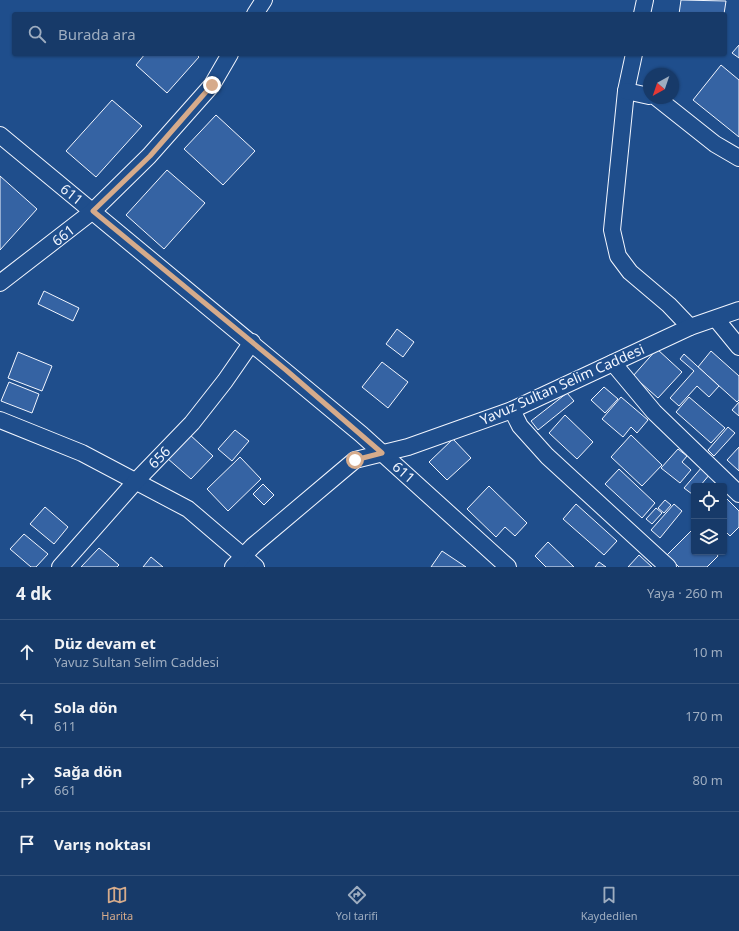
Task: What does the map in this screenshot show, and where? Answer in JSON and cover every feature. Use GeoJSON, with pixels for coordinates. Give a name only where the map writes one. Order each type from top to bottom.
{"type":"FeatureCollection","features":[{"type":"Feature","properties":{"kind":"street"},"geometry":{"type":"LineString","coordinates":[[256,12],[264,0]]}},
{"type":"Feature","properties":{"kind":"street"},"geometry":{"type":"LineString","coordinates":[[642,12],[645,0]]}},
{"type":"Feature","properties":{"kind":"street","name":"661"},"geometry":{"type":"LineString","coordinates":[[0,283],[93,211],[150,156],[212,85],[229,56]]}},
{"type":"Feature","properties":{"kind":"street"},"geometry":{"type":"LineString","coordinates":[[634,56],[626,91],[612,230],[618,256],[630,272],[669,305],[690,327]]}},
{"type":"Feature","properties":{"kind":"street"},"geometry":{"type":"LineString","coordinates":[[626,91],[643,95]]}},
{"type":"Feature","properties":{"kind":"street"},"geometry":{"type":"LineString","coordinates":[[665,104],[715,144],[739,158]]}},
{"type":"Feature","properties":{"kind":"street","name":"611"},"geometry":{"type":"LineString","coordinates":[[0,135],[252,342],[382,453],[508,567]]}},
{"type":"Feature","properties":{"kind":"street","name":"Yavuz Sultan Selim Caddesi"},"geometry":{"type":"LineString","coordinates":[[233,567],[244,555],[355,460],[408,447],[512,410],[690,327],[739,310]]}},
{"type":"Feature","properties":{"kind":"street"},"geometry":{"type":"LineString","coordinates":[[716,319],[739,347]]}},
{"type":"Feature","properties":{"kind":"street","name":"656"},"geometry":{"type":"LineString","coordinates":[[60,567],[136,481],[192,423],[225,381],[252,342]]}},
{"type":"Feature","properties":{"kind":"street"},"geometry":{"type":"LineString","coordinates":[[613,363],[654,412],[739,494]]}},
{"type":"Feature","properties":{"kind":"street"},"geometry":{"type":"LineString","coordinates":[[512,410],[520,426],[547,456],[668,567]]}},
{"type":"Feature","properties":{"kind":"street"},"geometry":{"type":"LineString","coordinates":[[0,420],[82,453],[188,509],[244,555],[256,567]]}},
{"type":"Feature","properties":{"kind":"building"},"geometry":{"type":"Polygon","coordinates":[[[681,0],[726,1],[724,12],[679,12],[681,0]]]}},
{"type":"Feature","properties":{"kind":"building"},"geometry":{"type":"Polygon","coordinates":[[[739,45],[739,58],[732,53],[739,45]]]}},
{"type":"Feature","properties":{"kind":"building"},"geometry":{"type":"Polygon","coordinates":[[[143,56],[199,57],[167,93],[136,65],[143,56]]]}},
{"type":"Feature","properties":{"kind":"building"},"geometry":{"type":"Polygon","coordinates":[[[721,65],[739,80],[739,137],[693,100],[721,65]]]}},
{"type":"Feature","properties":{"kind":"building"},"geometry":{"type":"Polygon","coordinates":[[[112,100],[142,126],[96,177],[66,151],[112,100]]]}},
{"type":"Feature","properties":{"kind":"building"},"geometry":{"type":"Polygon","coordinates":[[[216,115],[255,151],[223,185],[184,149],[216,115]]]}},
{"type":"Feature","properties":{"kind":"building"},"geometry":{"type":"Polygon","coordinates":[[[167,170],[205,203],[164,249],[126,215],[167,170]]]}},
{"type":"Feature","properties":{"kind":"building"},"geometry":{"type":"Polygon","coordinates":[[[0,176],[37,209],[0,250],[0,176]]]}},
{"type":"Feature","properties":{"kind":"building"},"geometry":{"type":"Polygon","coordinates":[[[44,291],[79,308],[73,321],[38,304],[44,291]]]}},
{"type":"Feature","properties":{"kind":"building"},"geometry":{"type":"Polygon","coordinates":[[[397,329],[414,342],[403,357],[386,344],[397,329]]]}},
{"type":"Feature","properties":{"kind":"building"},"geometry":{"type":"Polygon","coordinates":[[[657,349],[682,372],[658,398],[633,376],[657,349]]]}},
{"type":"Feature","properties":{"kind":"building"},"geometry":{"type":"Polygon","coordinates":[[[711,351],[739,376],[739,400],[737,402],[698,367],[711,351]]]}},
{"type":"Feature","properties":{"kind":"building"},"geometry":{"type":"Polygon","coordinates":[[[18,352],[52,366],[42,391],[8,378],[18,352]]]}},
{"type":"Feature","properties":{"kind":"building"},"geometry":{"type":"Polygon","coordinates":[[[684,354],[719,386],[709,397],[697,386],[679,406],[670,398],[694,371],[680,359],[684,354]]]}},
{"type":"Feature","properties":{"kind":"building"},"geometry":{"type":"Polygon","coordinates":[[[382,362],[408,382],[388,408],[362,387],[382,362]]]}},
{"type":"Feature","properties":{"kind":"building"},"geometry":{"type":"Polygon","coordinates":[[[9,382],[39,394],[32,413],[1,401],[9,382]]]}},
{"type":"Feature","properties":{"kind":"building"},"geometry":{"type":"Polygon","coordinates":[[[604,387],[618,399],[605,413],[591,400],[604,387]]]}},
{"type":"Feature","properties":{"kind":"building"},"geometry":{"type":"Polygon","coordinates":[[[567,393],[574,401],[538,430],[531,421],[567,393]]]}},
{"type":"Feature","properties":{"kind":"building"},"geometry":{"type":"Polygon","coordinates":[[[621,397],[648,420],[637,433],[631,427],[623,437],[602,419],[621,397]]]}},
{"type":"Feature","properties":{"kind":"building"},"geometry":{"type":"Polygon","coordinates":[[[689,397],[725,428],[711,443],[676,412],[689,397]]]}},
{"type":"Feature","properties":{"kind":"building"},"geometry":{"type":"Polygon","coordinates":[[[739,402],[739,416],[732,410],[739,402]]]}},
{"type":"Feature","properties":{"kind":"building"},"geometry":{"type":"Polygon","coordinates":[[[565,415],[593,442],[577,459],[549,433],[565,415]]]}},
{"type":"Feature","properties":{"kind":"building"},"geometry":{"type":"Polygon","coordinates":[[[728,427],[735,433],[714,456],[708,450],[728,427]]]}},
{"type":"Feature","properties":{"kind":"building"},"geometry":{"type":"Polygon","coordinates":[[[235,430],[249,441],[232,461],[218,449],[235,430]]]}},
{"type":"Feature","properties":{"kind":"building"},"geometry":{"type":"Polygon","coordinates":[[[189,434],[213,456],[191,479],[167,458],[189,434]]]}},
{"type":"Feature","properties":{"kind":"building"},"geometry":{"type":"Polygon","coordinates":[[[631,435],[662,465],[642,486],[611,457],[631,435]]]}},
{"type":"Feature","properties":{"kind":"building"},"geometry":{"type":"Polygon","coordinates":[[[453,439],[471,458],[447,480],[429,462],[453,439]]]}},
{"type":"Feature","properties":{"kind":"building"},"geometry":{"type":"Polygon","coordinates":[[[739,447],[739,471],[727,460],[739,447]]]}},
{"type":"Feature","properties":{"kind":"building"},"geometry":{"type":"Polygon","coordinates":[[[678,449],[687,456],[682,462],[691,470],[680,483],[661,468],[678,449]]]}},
{"type":"Feature","properties":{"kind":"building"},"geometry":{"type":"Polygon","coordinates":[[[240,457],[261,479],[228,511],[207,489],[240,457]]]}},
{"type":"Feature","properties":{"kind":"building"},"geometry":{"type":"Polygon","coordinates":[[[702,467],[710,474],[702,483],[691,483],[691,493],[684,488],[702,467]]]}},
{"type":"Feature","properties":{"kind":"building"},"geometry":{"type":"Polygon","coordinates":[[[619,469],[655,503],[642,518],[605,484],[619,469]]]}},
{"type":"Feature","properties":{"kind":"building"},"geometry":{"type":"Polygon","coordinates":[[[263,484],[274,495],[264,505],[253,494],[263,484]]]}},
{"type":"Feature","properties":{"kind":"building"},"geometry":{"type":"Polygon","coordinates":[[[489,486],[527,523],[515,536],[505,527],[496,537],[467,509],[489,486]]]}},
{"type":"Feature","properties":{"kind":"building"},"geometry":{"type":"Polygon","coordinates":[[[727,499],[739,511],[739,527],[730,536],[727,533],[727,499]]]}},
{"type":"Feature","properties":{"kind":"building"},"geometry":{"type":"Polygon","coordinates":[[[665,500],[671,505],[664,513],[658,508],[665,500]]]}},
{"type":"Feature","properties":{"kind":"building"},"geometry":{"type":"Polygon","coordinates":[[[576,504],[617,541],[604,555],[563,519],[576,504]]]}},
{"type":"Feature","properties":{"kind":"building"},"geometry":{"type":"Polygon","coordinates":[[[674,504],[682,511],[660,538],[651,530],[674,504]]]}},
{"type":"Feature","properties":{"kind":"building"},"geometry":{"type":"Polygon","coordinates":[[[45,507],[68,527],[54,544],[30,524],[45,507]]]}},
{"type":"Feature","properties":{"kind":"building"},"geometry":{"type":"Polygon","coordinates":[[[656,508],[662,513],[652,524],[646,519],[656,508]]]}},
{"type":"Feature","properties":{"kind":"building"},"geometry":{"type":"Polygon","coordinates":[[[691,531],[691,555],[718,556],[707,567],[679,567],[667,555],[691,531]]]}},
{"type":"Feature","properties":{"kind":"building"},"geometry":{"type":"Polygon","coordinates":[[[24,534],[48,554],[36,567],[31,567],[10,549],[24,534]]]}},
{"type":"Feature","properties":{"kind":"building"},"geometry":{"type":"Polygon","coordinates":[[[548,542],[574,567],[546,567],[535,556],[548,542]]]}},
{"type":"Feature","properties":{"kind":"building"},"geometry":{"type":"Polygon","coordinates":[[[99,548],[119,565],[117,567],[81,567],[99,548]]]}},
{"type":"Feature","properties":{"kind":"building"},"geometry":{"type":"Polygon","coordinates":[[[442,551],[466,567],[431,567],[442,551]]]}},
{"type":"Feature","properties":{"kind":"building"},"geometry":{"type":"Polygon","coordinates":[[[639,555],[652,567],[628,567],[639,555]]]}},
{"type":"Feature","properties":{"kind":"building"},"geometry":{"type":"Polygon","coordinates":[[[151,557],[163,567],[143,567],[151,557]]]}},
{"type":"Feature","properties":{"kind":"building"},"geometry":{"type":"Polygon","coordinates":[[[599,562],[606,567],[595,567],[599,562]]]}},
{"type":"Feature","properties":{"kind":"route"},"geometry":{"type":"LineString","coordinates":[[212,85],[150,156],[93,211],[286,370],[382,453],[355,460]]}}]}
